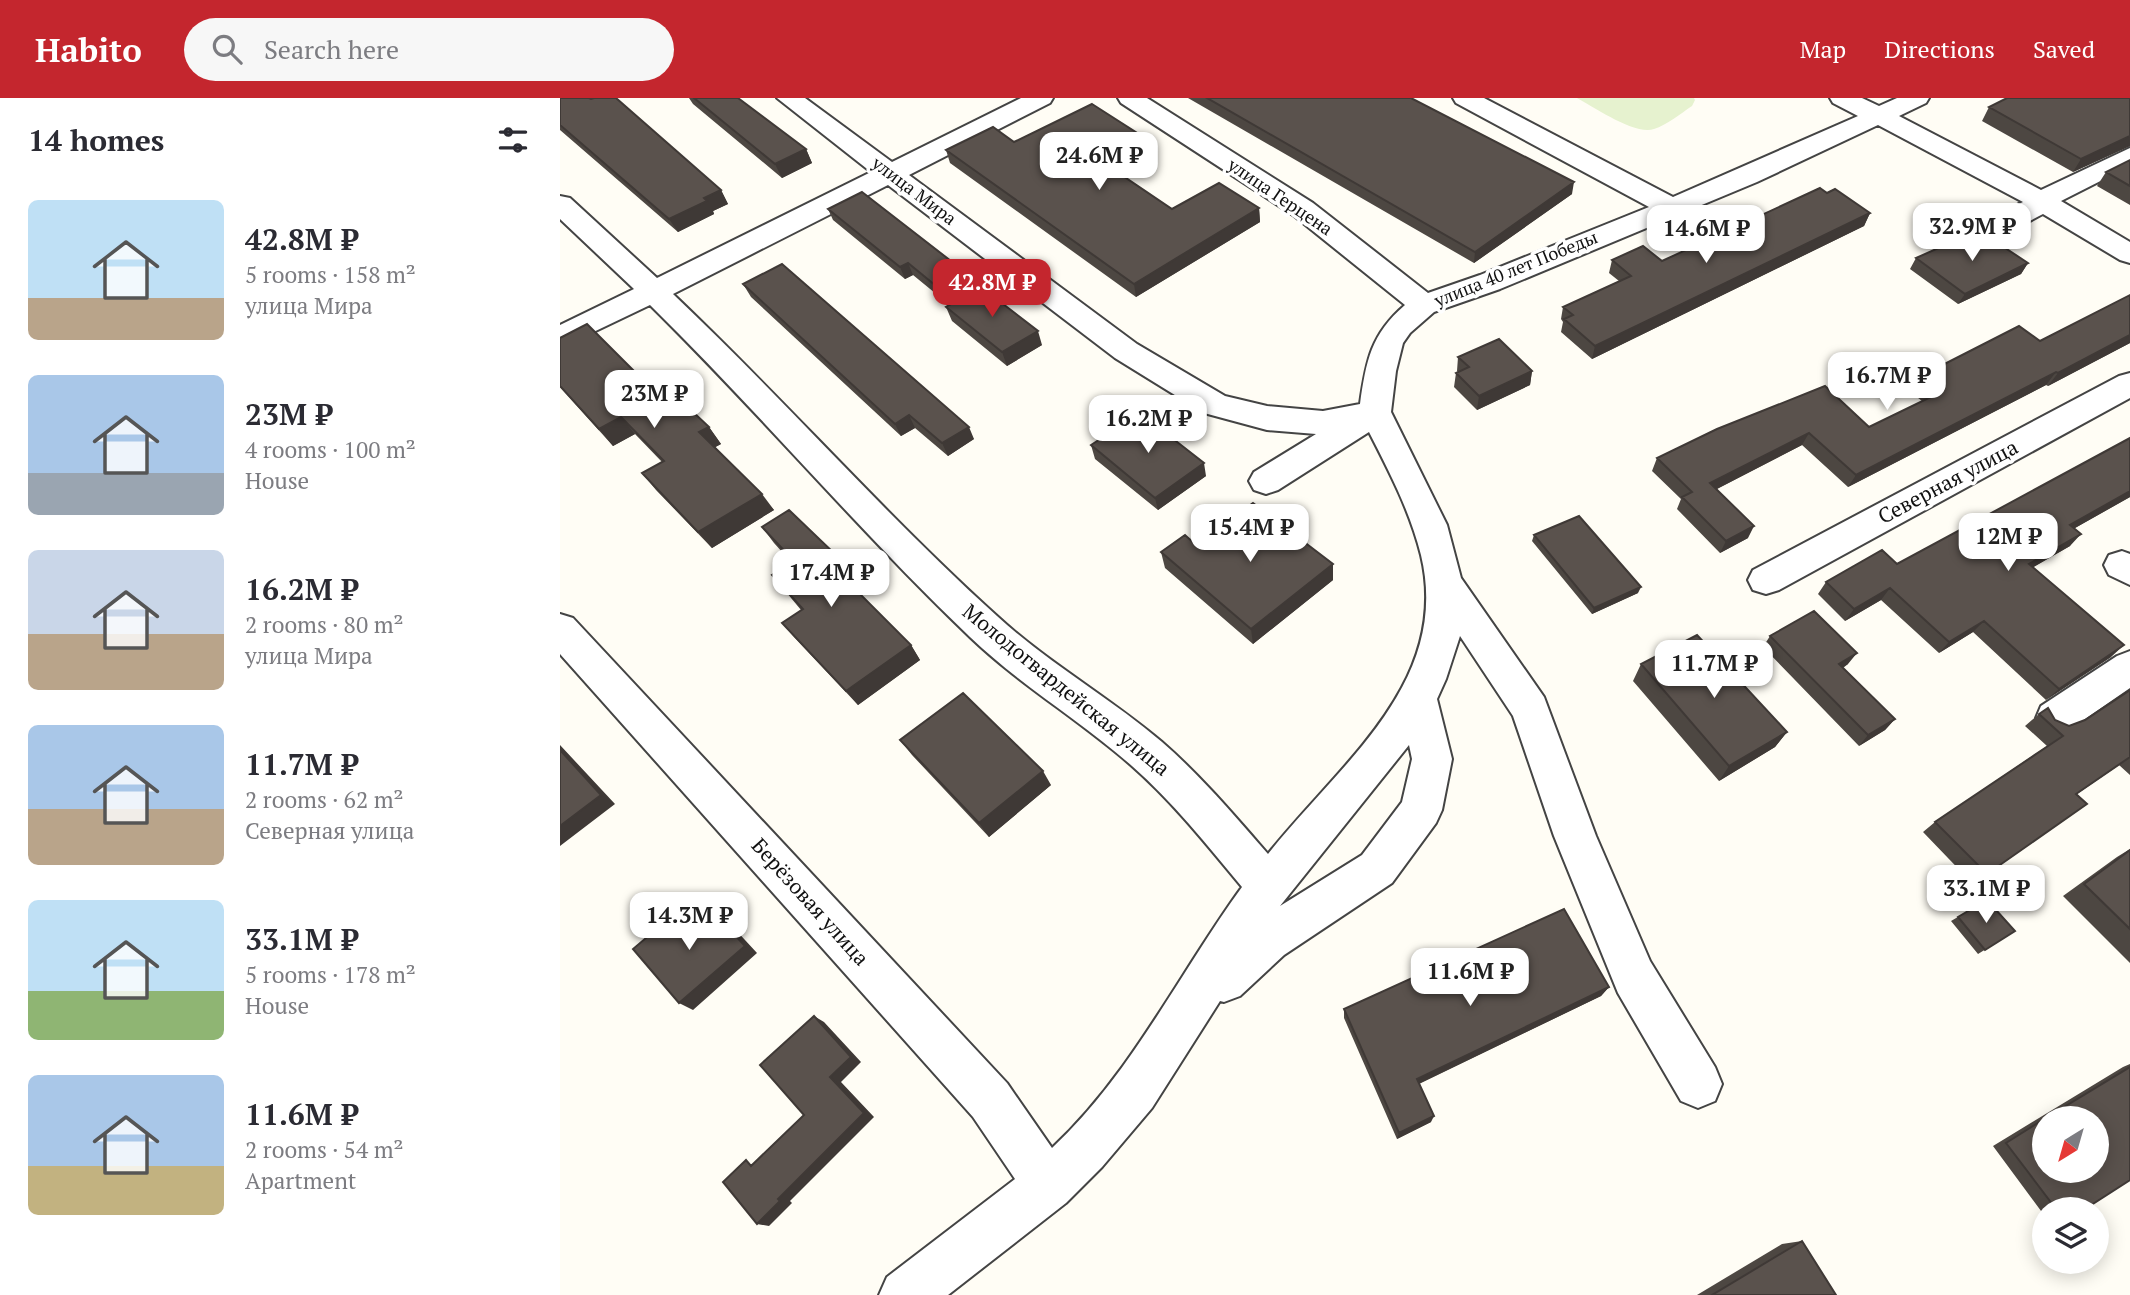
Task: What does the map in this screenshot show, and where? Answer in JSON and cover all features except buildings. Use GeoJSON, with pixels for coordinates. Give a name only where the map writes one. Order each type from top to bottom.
{"type":"FeatureCollection","features":[{"type":"Feature","properties":{"kind":"street","name":"улица Мира"},"geometry":{"type":"LineString","coordinates":[[789,98],[1126,351],[1215,405],[1267,418],[1323,423],[1375,412]]}},
{"type":"Feature","properties":{"kind":"street"},"geometry":{"type":"LineString","coordinates":[[560,338],[1041,98]]}},
{"type":"Feature","properties":{"kind":"street","name":"улица Герцена"},"geometry":{"type":"LineString","coordinates":[[1130,98],[1303,209],[1424,305]]}},
{"type":"Feature","properties":{"kind":"street"},"geometry":{"type":"LineString","coordinates":[[1465,98],[1671,207]]}},
{"type":"Feature","properties":{"kind":"street"},"geometry":{"type":"LineString","coordinates":[[1842,98],[1931,141],[2043,202],[2130,254]]}},
{"type":"Feature","properties":{"kind":"street","name":"улица 40 лет Победы"},"geometry":{"type":"LineString","coordinates":[[1375,412],[1380,371],[1388,343],[1399,326],[1424,305],[1490,282],[1748,176],[1917,98]]}},
{"type":"Feature","properties":{"kind":"street"},"geometry":{"type":"LineString","coordinates":[[1979,234],[2130,156]]}},
{"type":"Feature","properties":{"kind":"street","name":"Молодогвардейская улица"},"geometry":{"type":"LineString","coordinates":[[560,204],[654,291],[985,628],[1061,690],[1145,752],[1179,783],[1268,886]]}},
{"type":"Feature","properties":{"kind":"street","name":"Северная улица"},"geometry":{"type":"LineString","coordinates":[[1766,580],[2130,384]]}},
{"type":"Feature","properties":{"kind":"street"},"geometry":{"type":"LineString","coordinates":[[1266,481],[1375,412],[1425,510],[1446,585],[1530,709],[1575,836],[1634,977],[1698,1083]]}},
{"type":"Feature","properties":{"kind":"street"},"geometry":{"type":"LineString","coordinates":[[905,1295],[1048,1185],[1092,1142],[1135,1092],[1268,886],[1359,778],[1418,700],[1441,644],[1446,585]]}},
{"type":"Feature","properties":{"kind":"street","name":"Берёзовая улица"},"geometry":{"type":"LineString","coordinates":[[560,629],[990,1100],[1048,1185]]}},
{"type":"Feature","properties":{"kind":"street"},"geometry":{"type":"LineString","coordinates":[[2055,718],[2130,667]]}},
{"type":"Feature","properties":{"kind":"street"},"geometry":{"type":"LineString","coordinates":[[1183,1017],[1268,940],[1332,895],[1377,869],[1421,810],[1432,759],[1418,700]]}},
{"type":"Feature","properties":{"kind":"green space"},"geometry":{"type":"Polygon","coordinates":[[[1577,98],[1695,100],[1692,106],[1669,122],[1646,130],[1626,125],[1577,98]]]}}]}
